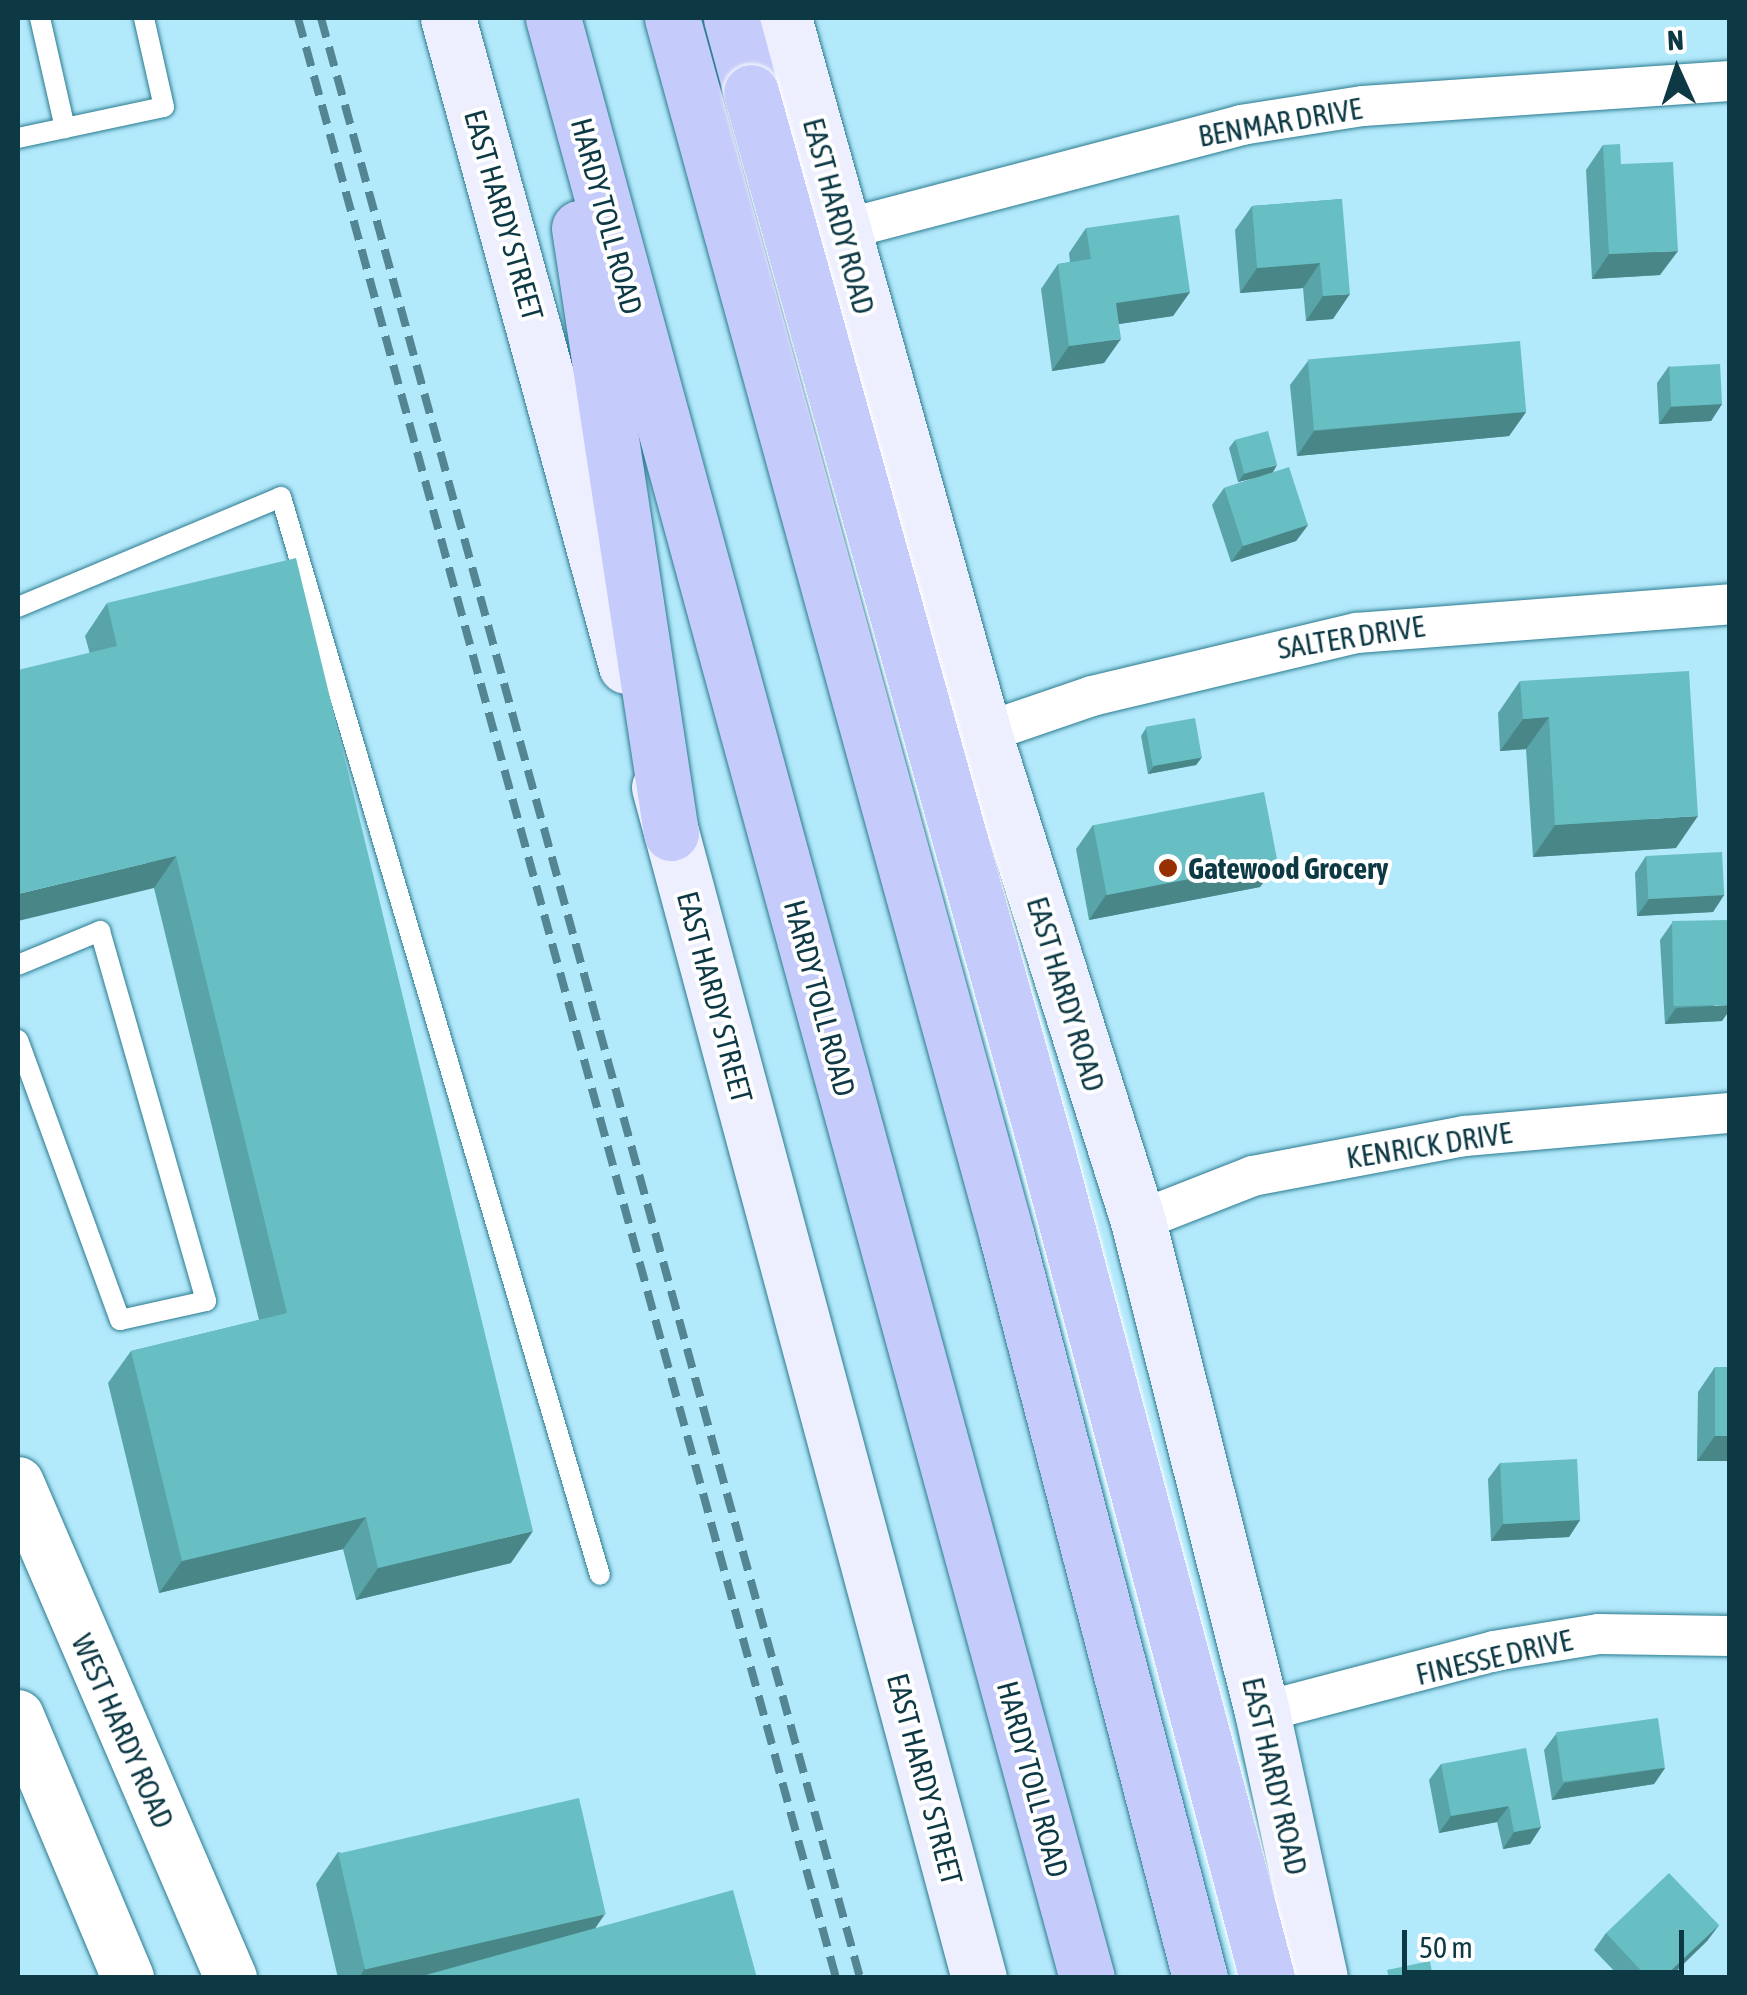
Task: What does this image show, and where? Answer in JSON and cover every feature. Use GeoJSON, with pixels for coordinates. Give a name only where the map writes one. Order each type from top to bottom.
{"type":"FeatureCollection","features":[{"type":"Feature","properties":{"kind":"highway"},"geometry":{"type":"LineString","coordinates":[[551,18],[671,833]]}},
{"type":"Feature","properties":{"kind":"highway","name":"HARDY TOLL ROAD"},"geometry":{"type":"LineString","coordinates":[[551,18],[1087,1978]]}},
{"type":"Feature","properties":{"kind":"highway"},"geometry":{"type":"LineString","coordinates":[[672,18],[1007,1238],[1200,1978]]}},
{"type":"Feature","properties":{"kind":"highway"},"geometry":{"type":"LineString","coordinates":[[731,18],[1050,1164],[1267,1978]]}},
{"type":"Feature","properties":{"kind":"highway"},"geometry":{"type":"LineString","coordinates":[[1007,1238],[1232,1799],[1292,1978]]}},
{"type":"Feature","properties":{"kind":"main road","name":"EAST HARDY STREET"},"geometry":{"type":"LineString","coordinates":[[448,18],[978,1978]]}},
{"type":"Feature","properties":{"kind":"main road","name":"EAST HARDY ROAD"},"geometry":{"type":"LineString","coordinates":[[784,18],[984,732],[1138,1221],[1262,1712],[1320,1978]]}},
{"type":"Feature","properties":{"kind":"street","name":"BENMAR DRIVE"},"geometry":{"type":"LineString","coordinates":[[842,230],[1241,125],[1380,105],[1730,81]]}},
{"type":"Feature","properties":{"kind":"street","name":"SALTER DRIVE"},"geometry":{"type":"LineString","coordinates":[[984,732],[1092,696],[1357,633],[1730,604]]}},
{"type":"Feature","properties":{"kind":"street","name":"KENRICK DRIVE"},"geometry":{"type":"LineString","coordinates":[[1138,1221],[1253,1176],[1445,1139],[1730,1113]]}},
{"type":"Feature","properties":{"kind":"street","name":"WEST HARDY ROAD"},"geometry":{"type":"LineString","coordinates":[[19,1493],[231,1978]]}},
{"type":"Feature","properties":{"kind":"street","name":"FINESSE DRIVE"},"geometry":{"type":"LineString","coordinates":[[1262,1712],[1494,1652],[1599,1634],[1730,1636]]}},
{"type":"Feature","properties":{"kind":"street"},"geometry":{"type":"LineString","coordinates":[[18,1716],[128,1978]]}},
{"type":"Feature","properties":{"kind":"lane"},"geometry":{"type":"LineString","coordinates":[[40,18],[65,128]]}},
{"type":"Feature","properties":{"kind":"lane"},"geometry":{"type":"LineString","coordinates":[[18,138],[164,107],[144,18]]}},
{"type":"Feature","properties":{"kind":"lane"},"geometry":{"type":"LineString","coordinates":[[18,607],[281,497],[600,1575]]}},
{"type":"Feature","properties":{"kind":"lane"},"geometry":{"type":"LineString","coordinates":[[18,965],[100,931],[206,1301],[120,1320],[18,1040]]}},
{"type":"Feature","properties":{"kind":"building"},"geometry":{"type":"Polygon","coordinates":[[[1620,144],[1621,164],[1673,162],[1678,251],[1609,254],[1603,145],[1620,144]]]}},
{"type":"Feature","properties":{"kind":"building"},"geometry":{"type":"Polygon","coordinates":[[[1342,199],[1350,294],[1323,296],[1320,263],[1257,268],[1252,206],[1342,199]]]}},
{"type":"Feature","properties":{"kind":"building"},"geometry":{"type":"Polygon","coordinates":[[[1179,215],[1190,292],[1116,303],[1121,339],[1069,346],[1058,264],[1091,259],[1086,228],[1179,215]]]}},
{"type":"Feature","properties":{"kind":"building"},"geometry":{"type":"Polygon","coordinates":[[[1520,341],[1526,412],[1314,430],[1308,360],[1520,341]]]}},
{"type":"Feature","properties":{"kind":"building"},"geometry":{"type":"Polygon","coordinates":[[[1720,364],[1722,404],[1671,407],[1669,367],[1720,364]]]}},
{"type":"Feature","properties":{"kind":"building"},"geometry":{"type":"Polygon","coordinates":[[[1268,431],[1277,465],[1244,474],[1235,440],[1268,431]]]}},
{"type":"Feature","properties":{"kind":"building"},"geometry":{"type":"Polygon","coordinates":[[[1289,467],[1308,525],[1243,546],[1224,488],[1289,467]]]}},
{"type":"Feature","properties":{"kind":"building"},"geometry":{"type":"Polygon","coordinates":[[[296,558],[533,1531],[378,1568],[366,1517],[182,1561],[131,1351],[287,1313],[176,856],[18,894],[18,670],[117,646],[107,603],[296,558]]]}},
{"type":"Feature","properties":{"kind":"building"},"geometry":{"type":"Polygon","coordinates":[[[1689,671],[1698,816],[1555,825],[1549,717],[1523,719],[1520,681],[1689,671]]]}},
{"type":"Feature","properties":{"kind":"building"},"geometry":{"type":"Polygon","coordinates":[[[1195,718],[1202,757],[1153,766],[1146,727],[1195,718]]]}},
{"type":"Feature","properties":{"kind":"building","name":"Gatewood Grocery"},"geometry":{"type":"Polygon","coordinates":[[[1264,792],[1278,862],[1107,895],[1093,825],[1264,792]]]}},
{"type":"Feature","properties":{"kind":"building"},"geometry":{"type":"Polygon","coordinates":[[[1722,852],[1724,895],[1648,899],[1646,856],[1722,852]]]}},
{"type":"Feature","properties":{"kind":"building"},"geometry":{"type":"Polygon","coordinates":[[[1729,920],[1730,1005],[1673,1006],[1672,921],[1729,920]]]}},
{"type":"Feature","properties":{"kind":"building"},"geometry":{"type":"Polygon","coordinates":[[[1715,1367],[1730,1367],[1730,1436],[1715,1436],[1715,1367]]]}},
{"type":"Feature","properties":{"kind":"building"},"geometry":{"type":"Polygon","coordinates":[[[1577,1459],[1580,1520],[1503,1524],[1500,1463],[1577,1459]]]}},
{"type":"Feature","properties":{"kind":"building"},"geometry":{"type":"Polygon","coordinates":[[[1658,1718],[1665,1768],[1563,1782],[1556,1732],[1658,1718]]]}},
{"type":"Feature","properties":{"kind":"building"},"geometry":{"type":"Polygon","coordinates":[[[1526,1748],[1541,1827],[1514,1832],[1509,1806],[1451,1816],[1441,1764],[1526,1748]]]}},
{"type":"Feature","properties":{"kind":"building"},"geometry":{"type":"Polygon","coordinates":[[[579,1798],[606,1914],[365,1970],[338,1854],[579,1798]]]}},
{"type":"Feature","properties":{"kind":"building"},"geometry":{"type":"Polygon","coordinates":[[[1669,1873],[1719,1925],[1663,1978],[1648,1978],[1606,1933],[1669,1873]]]}},
{"type":"Feature","properties":{"kind":"building"},"geometry":{"type":"Polygon","coordinates":[[[733,1890],[757,1978],[415,1978],[733,1890]]]}},
{"type":"Feature","properties":{"kind":"building"},"geometry":{"type":"Polygon","coordinates":[[[1430,1961],[1433,1978],[1389,1978],[1387,1970],[1430,1961]]]}},
{"type":"Feature","properties":{"kind":"railway"},"geometry":{"type":"LineString","coordinates":[[298,18],[836,1978]]}},
{"type":"Feature","properties":{"kind":"railway"},"geometry":{"type":"LineString","coordinates":[[321,18],[860,1978]]}},
{"type":"Feature","properties":{"kind":"place","name":"Gatewood Grocery"},"geometry":{"type":"Point","coordinates":[1168,868]}}]}
